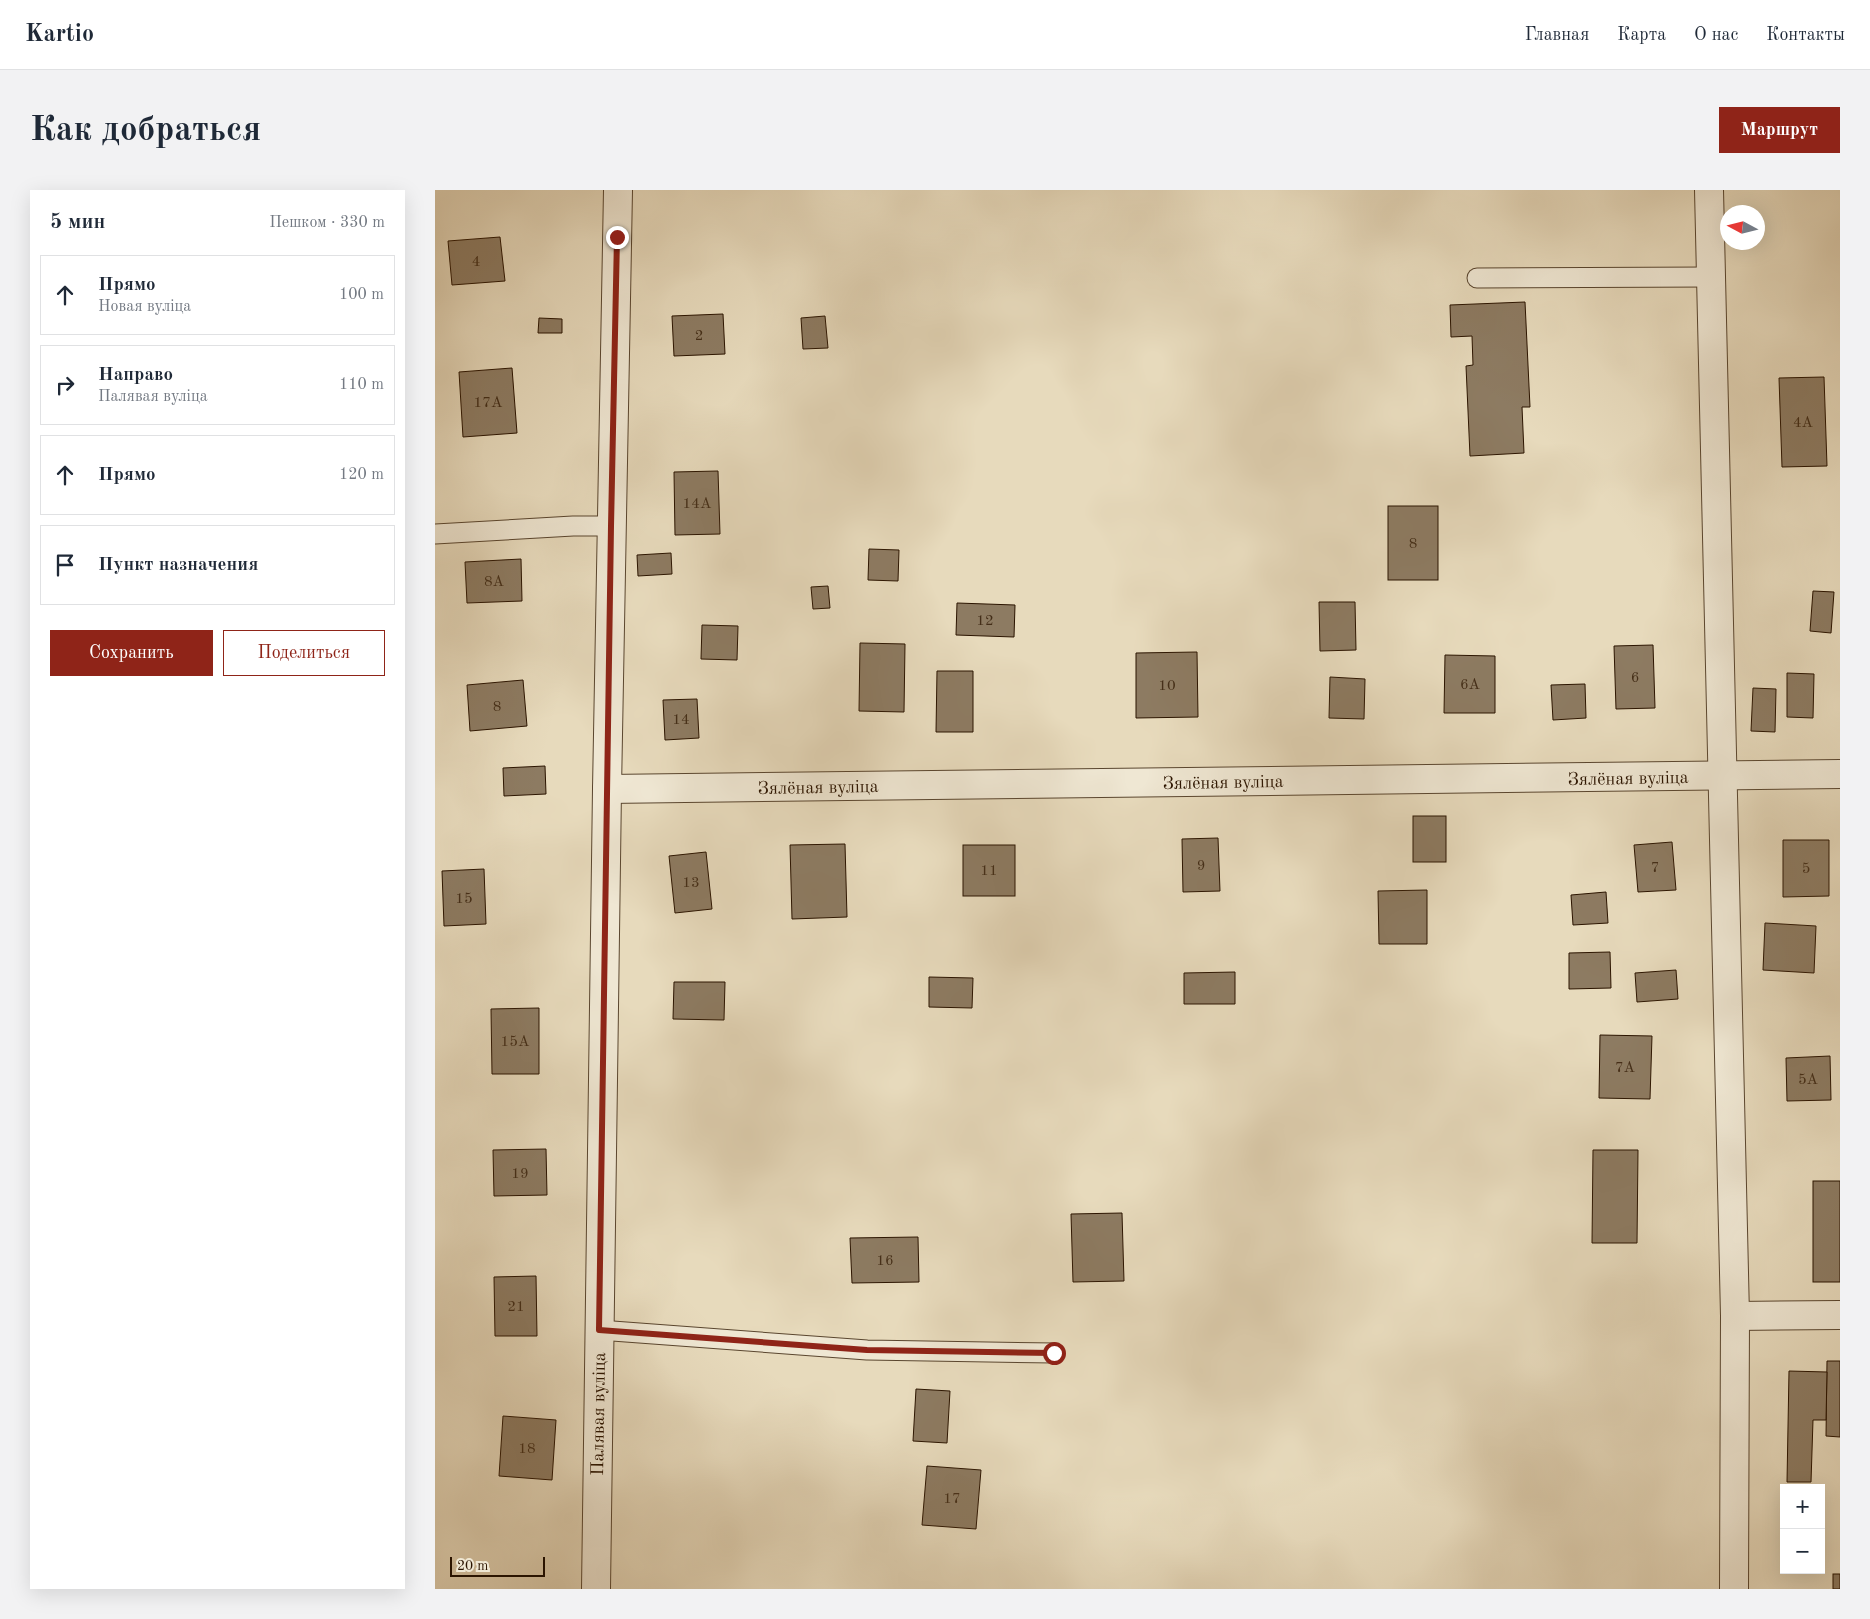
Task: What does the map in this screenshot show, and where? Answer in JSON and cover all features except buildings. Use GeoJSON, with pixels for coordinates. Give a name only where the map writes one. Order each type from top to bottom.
{"type":"FeatureCollection","features":[{"type":"Feature","properties":{"kind":"street","name":"Палявая вуліца"},"geometry":{"type":"LineString","coordinates":[[596,1589],[611,526],[618,190]]}},
{"type":"Feature","properties":{"kind":"street"},"geometry":{"type":"LineString","coordinates":[[1709,190],[1735,1316],[1734,1589]]}},
{"type":"Feature","properties":{"kind":"street","name":"Зялёная вуліца"},"geometry":{"type":"LineString","coordinates":[[607,789],[1723,777],[1840,774]]}},
{"type":"Feature","properties":{"kind":"street"},"geometry":{"type":"LineString","coordinates":[[1735,1316],[1840,1315]]}},
{"type":"Feature","properties":{"kind":"lane"},"geometry":{"type":"LineString","coordinates":[[1477,278],[1711,277]]}},
{"type":"Feature","properties":{"kind":"lane"},"geometry":{"type":"LineString","coordinates":[[435,534],[573,526],[611,526]]}},
{"type":"Feature","properties":{"kind":"lane"},"geometry":{"type":"LineString","coordinates":[[599,1330],[867,1350],[1054,1353]]}},
{"type":"Feature","properties":{"kind":"route"},"geometry":{"type":"LineString","coordinates":[[617,237],[599,1330],[867,1350],[1054,1353]]}}]}
